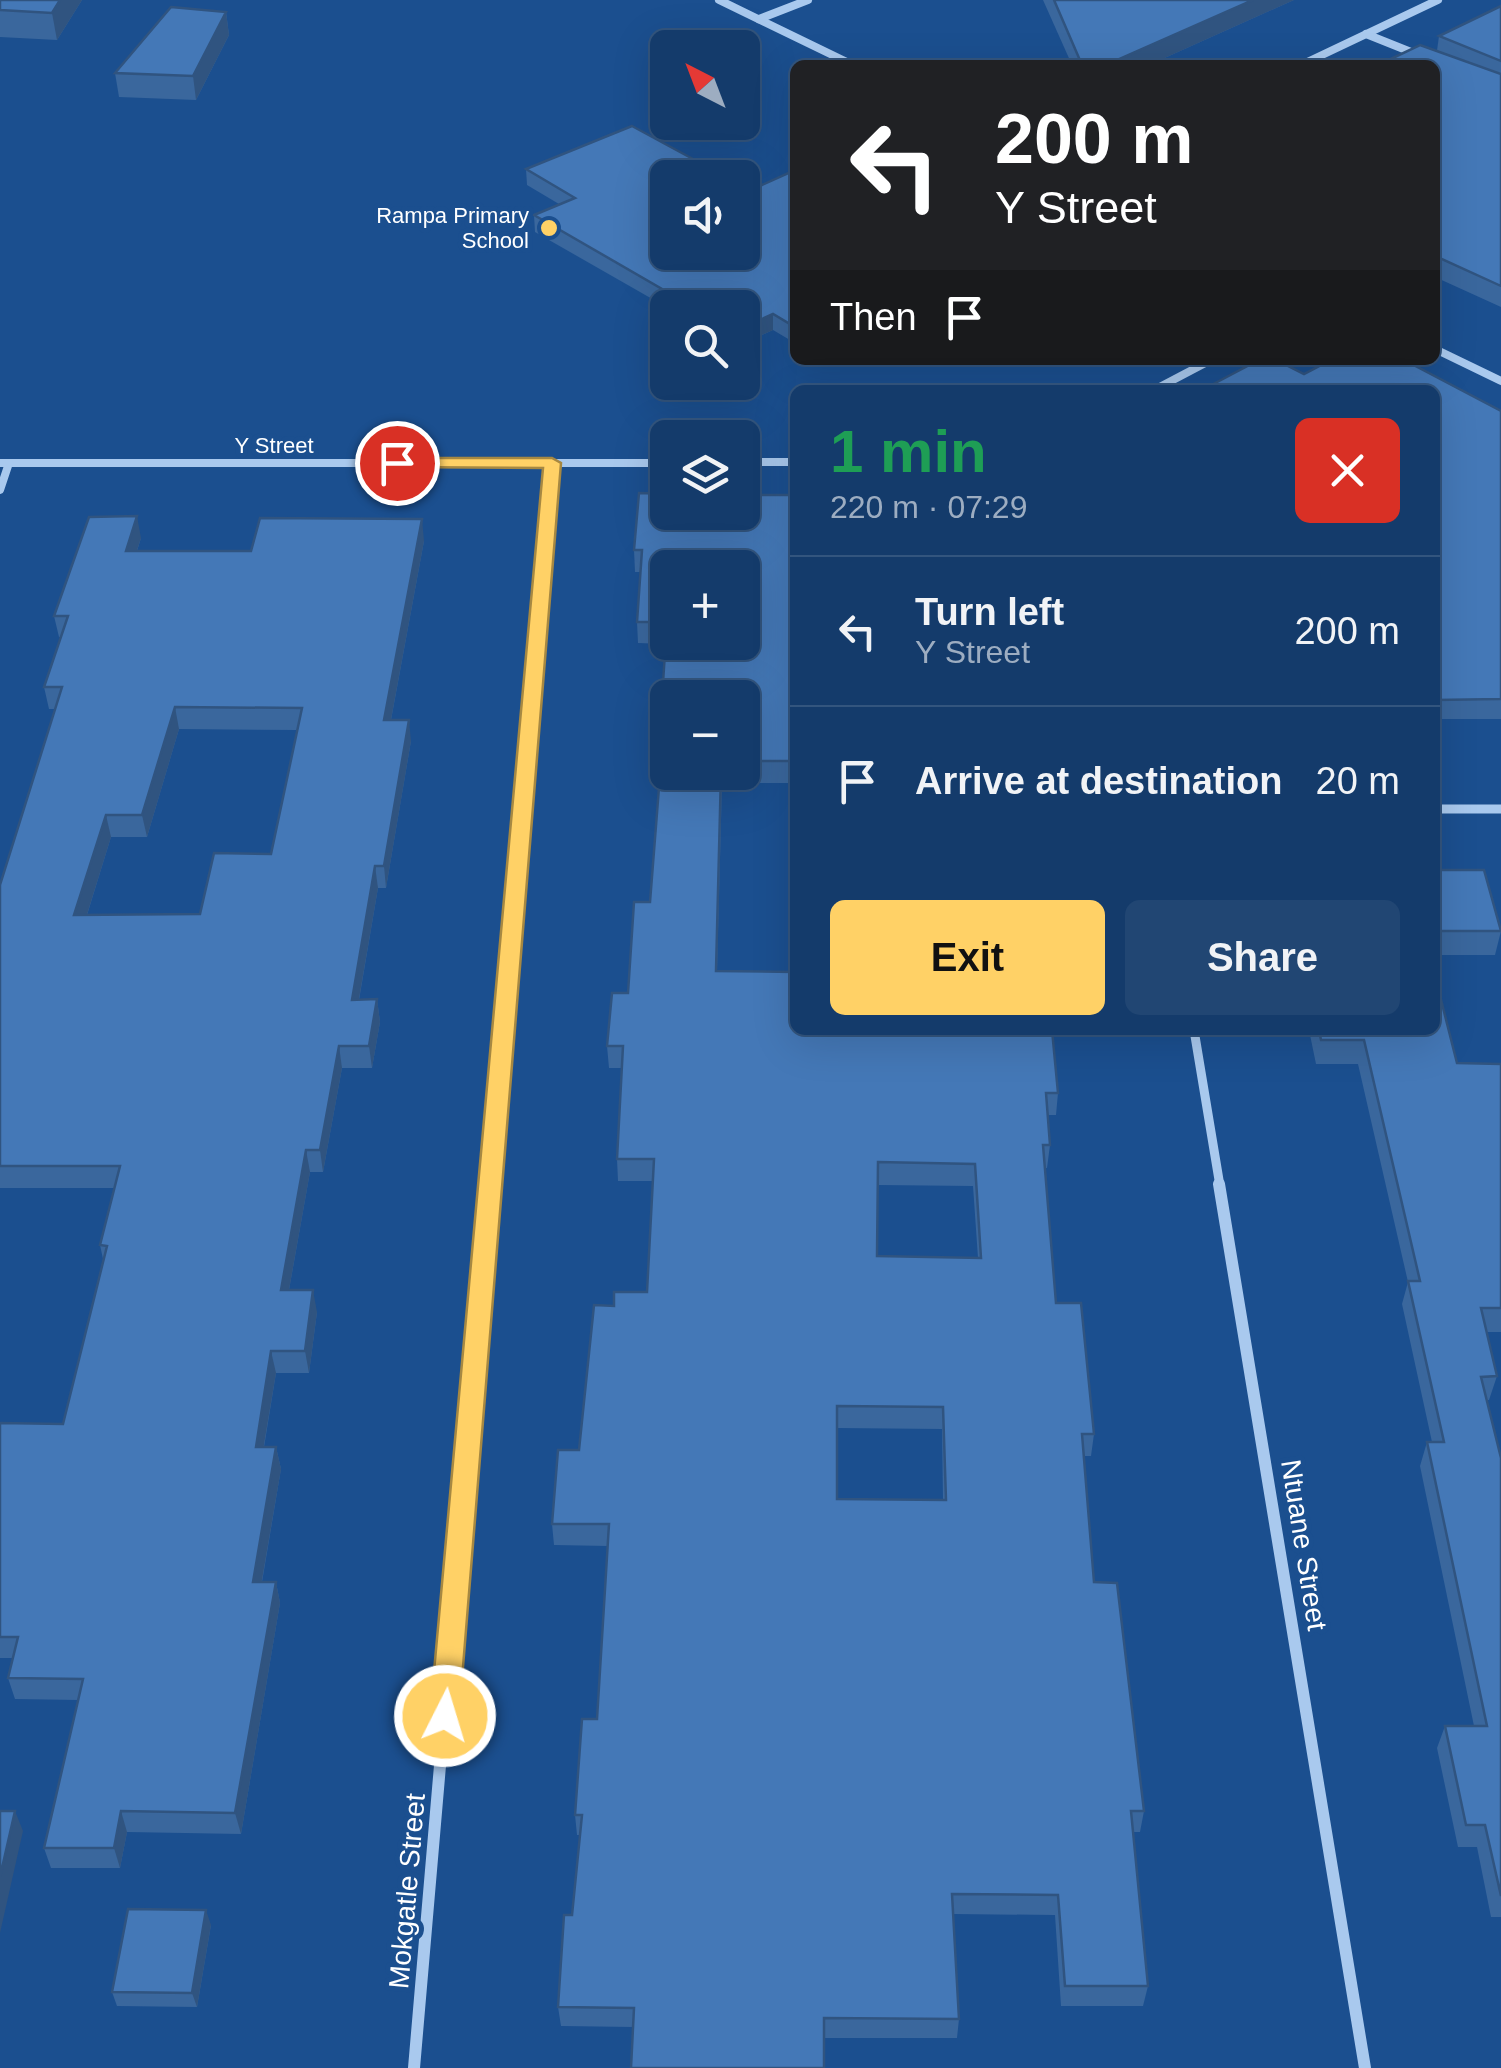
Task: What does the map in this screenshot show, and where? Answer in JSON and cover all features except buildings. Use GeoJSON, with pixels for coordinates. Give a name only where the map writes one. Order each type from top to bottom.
{"type":"FeatureCollection","features":[{"type":"Feature","properties":{"kind":"street"},"geometry":{"type":"LineString","coordinates":[[719,0],[842,60]]}},
{"type":"Feature","properties":{"kind":"street"},"geometry":{"type":"LineString","coordinates":[[759,19],[808,0]]}},
{"type":"Feature","properties":{"kind":"street"},"geometry":{"type":"LineString","coordinates":[[1312,60],[1438,0]]}},
{"type":"Feature","properties":{"kind":"street"},"geometry":{"type":"LineString","coordinates":[[1366,34],[1429,60]]}},
{"type":"Feature","properties":{"kind":"street"},"geometry":{"type":"LineString","coordinates":[[1440,351],[1501,381]]}},
{"type":"Feature","properties":{"kind":"street"},"geometry":{"type":"LineString","coordinates":[[1164,385],[1202,365]]}},
{"type":"Feature","properties":{"kind":"street","name":"Y Street"},"geometry":{"type":"LineString","coordinates":[[5,463],[650,462]]}},
{"type":"Feature","properties":{"kind":"street"},"geometry":{"type":"LineString","coordinates":[[760,462],[790,462]]}},
{"type":"Feature","properties":{"kind":"street"},"geometry":{"type":"LineString","coordinates":[[0,490],[5,463]]}},
{"type":"Feature","properties":{"kind":"street","name":"Mokgatle Street"},"geometry":{"type":"LineString","coordinates":[[414,2068],[552,463]]}},
{"type":"Feature","properties":{"kind":"street"},"geometry":{"type":"LineString","coordinates":[[1440,810],[1501,809]]}},
{"type":"Feature","properties":{"kind":"street","name":"Ntuane Street"},"geometry":{"type":"LineString","coordinates":[[1195,1035],[1365,2068]]}},
{"type":"Feature","properties":{"kind":"place","name":"Rampa Primary School"},"geometry":{"type":"Point","coordinates":[549,228]}},
{"type":"Feature","properties":{"kind":"route"},"geometry":{"type":"LineString","coordinates":[[397,463],[552,463],[445,1716]]}}]}
